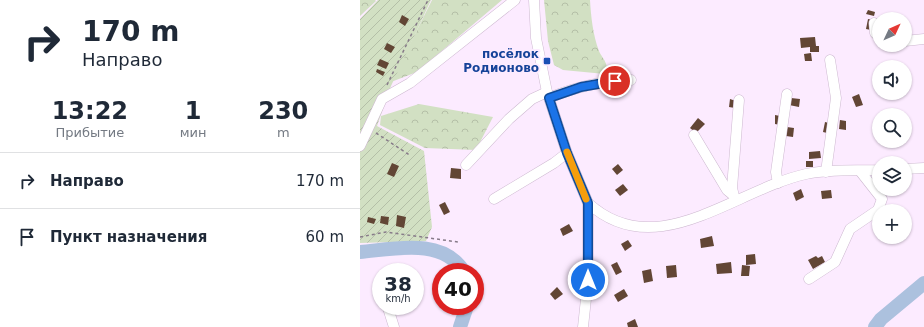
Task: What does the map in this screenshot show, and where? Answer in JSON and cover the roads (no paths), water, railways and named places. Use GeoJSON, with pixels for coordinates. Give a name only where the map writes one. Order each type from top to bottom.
{"type":"FeatureCollection","features":[{"type":"Feature","properties":{"kind":"street"},"geometry":{"type":"LineString","coordinates":[[360,146],[382,99],[410,83],[515,0]]}},
{"type":"Feature","properties":{"kind":"street"},"geometry":{"type":"LineString","coordinates":[[534,0],[536,38],[548,95],[567,153],[588,203],[588,280],[583,327]]}},
{"type":"Feature","properties":{"kind":"street"},"geometry":{"type":"LineString","coordinates":[[912,40],[924,39]]}},
{"type":"Feature","properties":{"kind":"street"},"geometry":{"type":"LineString","coordinates":[[826,172],[836,98],[830,60]]}},
{"type":"Feature","properties":{"kind":"street"},"geometry":{"type":"LineString","coordinates":[[466,165],[505,123],[532,99],[581,87],[615,81],[631,80]]}},
{"type":"Feature","properties":{"kind":"street"},"geometry":{"type":"LineString","coordinates":[[778,184],[776,172],[787,94]]}},
{"type":"Feature","properties":{"kind":"street"},"geometry":{"type":"LineString","coordinates":[[734,197],[739,100]]}},
{"type":"Feature","properties":{"kind":"street"},"geometry":{"type":"LineString","coordinates":[[694,135],[727,190],[734,197]]}},
{"type":"Feature","properties":{"kind":"street"},"geometry":{"type":"LineString","coordinates":[[494,199],[554,163],[567,153]]}},
{"type":"Feature","properties":{"kind":"street"},"geometry":{"type":"LineString","coordinates":[[912,169],[924,168]]}},
{"type":"Feature","properties":{"kind":"street"},"geometry":{"type":"LineString","coordinates":[[588,203],[606,218],[632,227],[675,225],[734,197],[806,174],[872,170]]}},
{"type":"Feature","properties":{"kind":"street"},"geometry":{"type":"LineString","coordinates":[[809,279],[835,262],[850,229],[878,210],[881,206],[882,199],[860,171]]}},
{"type":"Feature","properties":{"kind":"street"},"geometry":{"type":"LineString","coordinates":[[390,315],[394,327]]}},
{"type":"Feature","properties":{"kind":"waterway"},"geometry":{"type":"LineString","coordinates":[[360,252],[417,248],[444,254],[457,263]]}},
{"type":"Feature","properties":{"kind":"waterway"},"geometry":{"type":"LineString","coordinates":[[875,327],[881,319],[924,283]]}},
{"type":"Feature","properties":{"kind":"waterway"},"geometry":{"type":"LineString","coordinates":[[460,327],[464,315]]}},
{"type":"Feature","properties":{"kind":"place","name":"посёлок Родионово"},"geometry":{"type":"Point","coordinates":[547,61]}}]}
